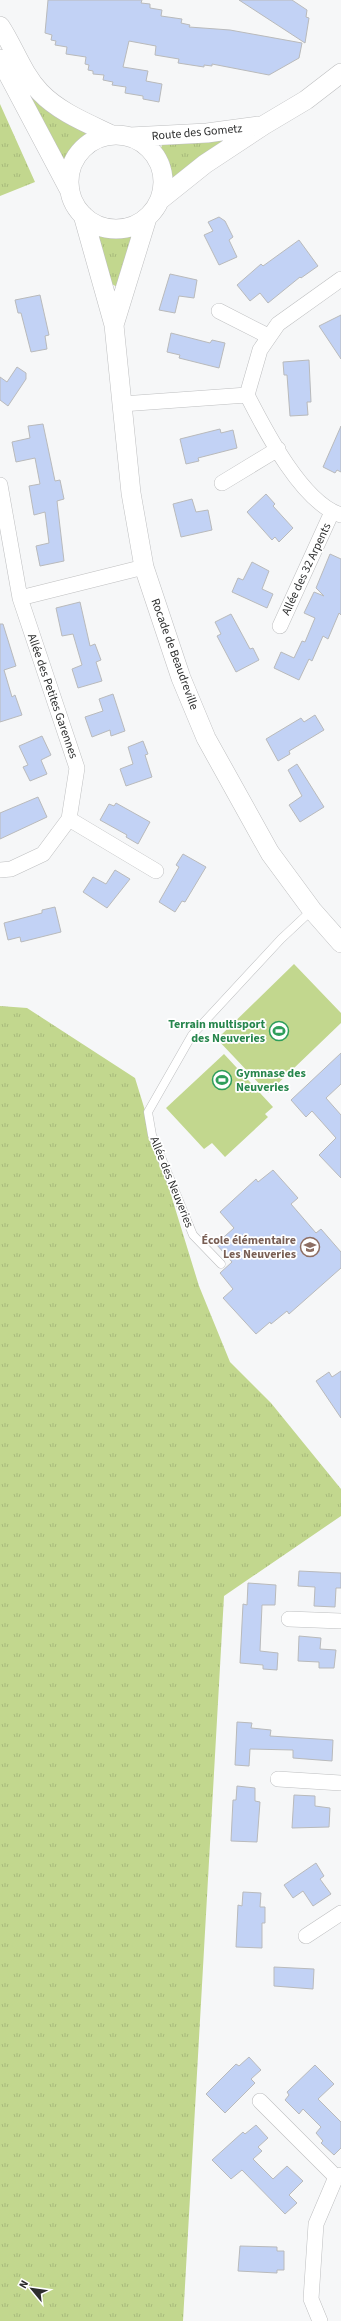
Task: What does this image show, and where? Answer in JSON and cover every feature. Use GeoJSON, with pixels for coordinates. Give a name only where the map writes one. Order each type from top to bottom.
{"type":"FeatureCollection","features":[{"type":"Feature","properties":{"kind":"street"},"geometry":{"type":"LineString","coordinates":[[0,26],[26,74],[40,92],[71,115],[142,143],[151,151],[158,162],[162,174],[163,187],[160,200],[147,218],[128,227],[107,228],[94,224],[83,215],[74,204],[70,191],[0,59]]}},
{"type":"Feature","properties":{"kind":"street","name":"Route des Gometz"},"geometry":{"type":"LineString","coordinates":[[160,200],[205,164],[264,125],[306,100],[341,73]]}},
{"type":"Feature","properties":{"kind":"street","name":"Route des Gometz"},"geometry":{"type":"LineString","coordinates":[[121,136],[207,133],[264,125]]}},
{"type":"Feature","properties":{"kind":"street"},"geometry":{"type":"LineString","coordinates":[[70,191],[70,176],[74,161],[84,148],[96,140],[121,136]]}},
{"type":"Feature","properties":{"kind":"street","name":"Rocade de Beaudreville"},"geometry":{"type":"LineString","coordinates":[[83,215],[114,325],[131,493],[144,567],[181,678],[206,738],[270,853],[312,910],[341,946]]}},
{"type":"Feature","properties":{"kind":"street","name":"Rocade de Beaudreville"},"geometry":{"type":"LineString","coordinates":[[114,325],[147,218]]}},
{"type":"Feature","properties":{"kind":"street"},"geometry":{"type":"LineString","coordinates":[[122,404],[247,395],[260,350],[268,336],[278,324],[341,279]]}},
{"type":"Feature","properties":{"kind":"street"},"geometry":{"type":"LineString","coordinates":[[219,311],[268,336]]}},
{"type":"Feature","properties":{"kind":"street","name":"Allée des 32 Arpents"},"geometry":{"type":"LineString","coordinates":[[247,395],[278,449],[313,498],[337,513],[280,626]]}},
{"type":"Feature","properties":{"kind":"street"},"geometry":{"type":"LineString","coordinates":[[222,483],[278,449]]}},
{"type":"Feature","properties":{"kind":"street","name":"Allée des Petites Garennes"},"geometry":{"type":"LineString","coordinates":[[0,485],[20,598],[77,768],[69,819],[43,854],[11,870],[0,870]]}},
{"type":"Feature","properties":{"kind":"street"},"geometry":{"type":"LineString","coordinates":[[20,598],[144,567]]}},
{"type":"Feature","properties":{"kind":"street"},"geometry":{"type":"LineString","coordinates":[[69,819],[156,871]]}},
{"type":"Feature","properties":{"kind":"street"},"geometry":{"type":"LineString","coordinates":[[289,1619],[341,1621]]}},
{"type":"Feature","properties":{"kind":"street"},"geometry":{"type":"LineString","coordinates":[[278,1779],[341,1783]]}},
{"type":"Feature","properties":{"kind":"street"},"geometry":{"type":"LineString","coordinates":[[306,1936],[341,1913]]}},
{"type":"Feature","properties":{"kind":"street"},"geometry":{"type":"LineString","coordinates":[[260,2101],[338,2176],[316,2224],[311,2300],[320,2321]]}},
{"type":"Feature","properties":{"kind":"lane","name":"Allée des Neuveries"},"geometry":{"type":"LineString","coordinates":[[220,1264],[193,1235],[152,1135],[148,1112],[192,1034],[280,939],[312,910]]}},
{"type":"Feature","properties":{"kind":"green space"},"geometry":{"type":"Polygon","coordinates":[[[8,48],[87,135],[74,151],[67,164],[61,165],[8,48]]]}},
{"type":"Feature","properties":{"kind":"green space"},"geometry":{"type":"Polygon","coordinates":[[[0,104],[35,182],[0,196],[0,104]]]}},
{"type":"Feature","properties":{"kind":"green space"},"geometry":{"type":"Polygon","coordinates":[[[233,134],[173,179],[169,161],[161,148],[163,143],[233,134]]]}},
{"type":"Feature","properties":{"kind":"green space"},"geometry":{"type":"Polygon","coordinates":[[[99,234],[117,238],[131,236],[133,239],[117,287],[112,284],[96,235],[99,234]]]}},
{"type":"Feature","properties":{"kind":"green space","name":"Terrain multisport des Neuveries"},"geometry":{"type":"Polygon","coordinates":[[[294,964],[341,1013],[341,1023],[268,1093],[217,1039],[294,964]]]}},
{"type":"Feature","properties":{"kind":"green space"},"geometry":{"type":"Polygon","coordinates":[[[0,1006],[27,1008],[135,1078],[199,1286],[230,1362],[271,1403],[341,1489],[341,1516],[224,1596],[183,2321],[0,2321],[0,1006]]]}},
{"type":"Feature","properties":{"kind":"green space","name":"Gymnase des Neuveries"},"geometry":{"type":"Polygon","coordinates":[[[224,1054],[273,1107],[265,1114],[268,1117],[225,1157],[212,1143],[204,1149],[166,1108],[224,1054]]]}},
{"type":"Feature","properties":{"kind":"building"},"geometry":{"type":"Polygon","coordinates":[[[48,0],[142,0],[141,3],[150,4],[150,8],[162,10],[161,16],[182,19],[181,23],[190,25],[189,27],[230,30],[302,43],[299,58],[269,75],[212,64],[212,66],[204,65],[204,67],[178,63],[179,59],[155,55],[156,46],[129,41],[123,67],[148,71],[146,81],[162,84],[159,102],[143,99],[143,96],[125,93],[126,87],[112,85],[113,82],[103,80],[104,75],[93,74],[93,71],[88,70],[89,65],[85,64],[86,57],[66,54],[67,47],[55,45],[56,41],[51,40],[52,35],[45,33],[48,0]]]}},
{"type":"Feature","properties":{"kind":"building"},"geometry":{"type":"Polygon","coordinates":[[[239,0],[292,0],[307,10],[306,17],[309,18],[305,43],[239,0]]]}},
{"type":"Feature","properties":{"kind":"building"},"geometry":{"type":"Polygon","coordinates":[[[219,217],[225,221],[233,237],[229,240],[237,257],[219,265],[204,235],[213,231],[208,222],[219,217]]]}},
{"type":"Feature","properties":{"kind":"building"},"geometry":{"type":"Polygon","coordinates":[[[299,240],[318,266],[301,278],[300,277],[268,303],[260,293],[250,301],[237,285],[261,264],[263,266],[299,240]]]}},
{"type":"Feature","properties":{"kind":"building"},"geometry":{"type":"Polygon","coordinates":[[[170,274],[197,280],[194,298],[179,296],[175,313],[159,310],[170,274]]]}},
{"type":"Feature","properties":{"kind":"building"},"geometry":{"type":"Polygon","coordinates":[[[40,295],[49,335],[45,336],[47,349],[31,352],[21,313],[18,313],[15,300],[40,295]]]}},
{"type":"Feature","properties":{"kind":"building"},"geometry":{"type":"Polygon","coordinates":[[[341,315],[341,359],[319,326],[341,315]]]}},
{"type":"Feature","properties":{"kind":"building"},"geometry":{"type":"Polygon","coordinates":[[[171,333],[210,343],[212,340],[225,343],[219,368],[179,358],[180,355],[167,352],[171,333]]]}},
{"type":"Feature","properties":{"kind":"building"},"geometry":{"type":"Polygon","coordinates":[[[309,360],[311,402],[307,402],[308,415],[290,416],[287,375],[284,375],[283,362],[309,360]]]}},
{"type":"Feature","properties":{"kind":"building"},"geometry":{"type":"Polygon","coordinates":[[[17,367],[26,373],[26,379],[8,406],[0,400],[0,377],[7,382],[17,367]]]}},
{"type":"Feature","properties":{"kind":"building"},"geometry":{"type":"Polygon","coordinates":[[[43,424],[55,481],[60,480],[64,499],[57,501],[64,561],[40,566],[36,546],[49,543],[45,512],[34,515],[29,486],[40,484],[35,458],[16,462],[12,442],[30,438],[28,426],[43,424]]]}},
{"type":"Feature","properties":{"kind":"building"},"geometry":{"type":"Polygon","coordinates":[[[341,426],[341,472],[337,470],[335,473],[323,467],[341,426]]]}},
{"type":"Feature","properties":{"kind":"building"},"geometry":{"type":"Polygon","coordinates":[[[220,429],[221,433],[233,430],[237,448],[198,458],[199,461],[186,464],[180,439],[220,429]]]}},
{"type":"Feature","properties":{"kind":"building"},"geometry":{"type":"Polygon","coordinates":[[[266,494],[275,504],[273,506],[293,528],[279,542],[275,537],[272,540],[247,512],[266,494]]]}},
{"type":"Feature","properties":{"kind":"building"},"geometry":{"type":"Polygon","coordinates":[[[192,499],[196,512],[208,510],[212,530],[181,537],[173,504],[192,499]]]}},
{"type":"Feature","properties":{"kind":"building"},"geometry":{"type":"Polygon","coordinates":[[[330,554],[341,559],[341,615],[339,613],[328,639],[323,636],[312,661],[309,659],[299,680],[274,668],[281,652],[294,658],[302,641],[305,642],[315,618],[304,613],[314,592],[324,596],[316,588],[330,554]]]}},
{"type":"Feature","properties":{"kind":"building"},"geometry":{"type":"Polygon","coordinates":[[[252,562],[269,571],[262,589],[273,594],[267,608],[232,592],[238,578],[243,580],[252,562]]]}},
{"type":"Feature","properties":{"kind":"building"},"geometry":{"type":"Polygon","coordinates":[[[80,602],[90,646],[95,644],[101,660],[96,662],[102,681],[78,688],[72,669],[82,665],[73,634],[62,636],[56,608],[80,602]]]}},
{"type":"Feature","properties":{"kind":"building"},"geometry":{"type":"Polygon","coordinates":[[[231,614],[250,649],[253,648],[259,660],[236,672],[217,636],[221,634],[215,622],[231,614]]]}},
{"type":"Feature","properties":{"kind":"building"},"geometry":{"type":"Polygon","coordinates":[[[0,624],[3,624],[16,666],[4,670],[12,697],[15,695],[22,715],[0,722],[0,624]]]}},
{"type":"Feature","properties":{"kind":"building"},"geometry":{"type":"Polygon","coordinates":[[[113,694],[125,731],[111,736],[110,730],[92,737],[85,717],[103,711],[99,699],[113,694]]]}},
{"type":"Feature","properties":{"kind":"building"},"geometry":{"type":"Polygon","coordinates":[[[315,715],[324,730],[289,751],[290,754],[278,761],[266,739],[301,718],[304,722],[315,715]]]}},
{"type":"Feature","properties":{"kind":"building"},"geometry":{"type":"Polygon","coordinates":[[[42,736],[51,755],[41,760],[47,774],[30,781],[23,767],[28,765],[19,746],[42,736]]]}},
{"type":"Feature","properties":{"kind":"building"},"geometry":{"type":"Polygon","coordinates":[[[143,741],[148,754],[145,755],[152,777],[126,786],[120,769],[133,764],[128,747],[143,741]]]}},
{"type":"Feature","properties":{"kind":"building"},"geometry":{"type":"Polygon","coordinates":[[[297,764],[324,807],[300,822],[289,805],[302,796],[288,770],[297,764]]]}},
{"type":"Feature","properties":{"kind":"building"},"geometry":{"type":"Polygon","coordinates":[[[38,797],[47,817],[0,839],[0,813],[38,797]]]}},
{"type":"Feature","properties":{"kind":"building"},"geometry":{"type":"Polygon","coordinates":[[[116,803],[150,822],[138,844],[126,837],[127,835],[100,820],[109,804],[114,806],[116,803]]]}},
{"type":"Feature","properties":{"kind":"building"},"geometry":{"type":"Polygon","coordinates":[[[183,854],[206,867],[185,902],[182,901],[175,912],[159,902],[179,867],[176,865],[183,854]]]}},
{"type":"Feature","properties":{"kind":"building"},"geometry":{"type":"Polygon","coordinates":[[[115,870],[130,879],[107,908],[83,892],[93,877],[106,884],[115,870]]]}},
{"type":"Feature","properties":{"kind":"building"},"geometry":{"type":"Polygon","coordinates":[[[55,907],[61,932],[21,942],[20,937],[8,940],[4,923],[42,913],[42,910],[55,907]]]}},
{"type":"Feature","properties":{"kind":"building"},"geometry":{"type":"Polygon","coordinates":[[[341,1053],[341,1084],[326,1098],[341,1115],[341,1178],[319,1155],[336,1138],[312,1111],[306,1117],[291,1100],[341,1053]]]}},
{"type":"Feature","properties":{"kind":"building"},"geometry":{"type":"Polygon","coordinates":[[[273,1170],[298,1198],[291,1204],[316,1233],[321,1229],[341,1252],[341,1268],[289,1314],[287,1311],[271,1324],[270,1322],[256,1334],[223,1298],[233,1289],[220,1273],[232,1262],[216,1244],[234,1228],[220,1212],[256,1179],[258,1182],[273,1170]]]}},
{"type":"Feature","properties":{"kind":"building"},"geometry":{"type":"Polygon","coordinates":[[[341,1371],[341,1418],[316,1381],[329,1372],[332,1377],[341,1371]]]}},
{"type":"Feature","properties":{"kind":"building"},"geometry":{"type":"Polygon","coordinates":[[[299,1571],[341,1573],[341,1588],[336,1588],[335,1607],[314,1606],[315,1587],[298,1586],[299,1571]]]}},
{"type":"Feature","properties":{"kind":"building"},"geometry":{"type":"Polygon","coordinates":[[[248,1583],[276,1585],[275,1605],[262,1605],[260,1651],[278,1653],[277,1670],[263,1669],[263,1665],[240,1663],[243,1604],[247,1605],[248,1583]]]}},
{"type":"Feature","properties":{"kind":"building"},"geometry":{"type":"Polygon","coordinates":[[[299,1636],[321,1638],[320,1649],[336,1650],[334,1668],[319,1668],[319,1662],[298,1661],[299,1636]]]}},
{"type":"Feature","properties":{"kind":"building"},"geometry":{"type":"Polygon","coordinates":[[[237,1722],[252,1723],[251,1728],[271,1730],[270,1736],[333,1740],[332,1761],[293,1758],[293,1750],[250,1749],[249,1766],[235,1765],[237,1722]]]}},
{"type":"Feature","properties":{"kind":"building"},"geometry":{"type":"Polygon","coordinates":[[[237,1786],[255,1788],[255,1801],[260,1802],[257,1842],[231,1841],[233,1800],[236,1800],[237,1786]]]}},
{"type":"Feature","properties":{"kind":"building"},"geometry":{"type":"Polygon","coordinates":[[[294,1795],[315,1796],[315,1806],[330,1808],[329,1827],[292,1828],[294,1795]]]}},
{"type":"Feature","properties":{"kind":"building"},"geometry":{"type":"Polygon","coordinates":[[[316,1863],[324,1876],[320,1879],[331,1894],[313,1906],[303,1891],[293,1898],[284,1885],[316,1863]]]}},
{"type":"Feature","properties":{"kind":"building"},"geometry":{"type":"Polygon","coordinates":[[[243,1892],[261,1893],[260,1907],[265,1907],[265,1923],[262,1923],[262,1948],[236,1947],[238,1905],[242,1906],[243,1892]]]}},
{"type":"Feature","properties":{"kind":"building"},"geometry":{"type":"Polygon","coordinates":[[[274,1967],[314,1969],[313,1989],[274,1986],[274,1967]]]}},
{"type":"Feature","properties":{"kind":"building"},"geometry":{"type":"Polygon","coordinates":[[[249,2057],[261,2070],[251,2079],[255,2083],[225,2113],[206,2094],[236,2064],[239,2066],[249,2057]]]}},
{"type":"Feature","properties":{"kind":"building"},"geometry":{"type":"Polygon","coordinates":[[[315,2065],[334,2084],[318,2099],[341,2122],[341,2148],[334,2155],[321,2143],[323,2141],[316,2133],[321,2127],[303,2109],[299,2114],[285,2100],[289,2095],[287,2092],[315,2065]]]}},
{"type":"Feature","properties":{"kind":"building"},"geometry":{"type":"Polygon","coordinates":[[[256,2125],[268,2138],[258,2147],[262,2151],[253,2159],[273,2179],[287,2166],[303,2181],[289,2195],[297,2203],[285,2214],[242,2170],[231,2179],[212,2160],[243,2132],[245,2134],[256,2125]]]}},
{"type":"Feature","properties":{"kind":"building"},"geometry":{"type":"Polygon","coordinates":[[[240,2246],[277,2247],[277,2251],[284,2251],[284,2270],[277,2270],[277,2273],[238,2271],[240,2246]]]}},
{"type":"Feature","properties":{"kind":"place","name":"Terrain multisport des Neuveries"},"geometry":{"type":"Point","coordinates":[279,1031]}},
{"type":"Feature","properties":{"kind":"place","name":"Gymnase des Neuveries"},"geometry":{"type":"Point","coordinates":[222,1080]}},
{"type":"Feature","properties":{"kind":"place","name":"École élémentaire Les Neuveries"},"geometry":{"type":"Point","coordinates":[310,1247]}}]}
